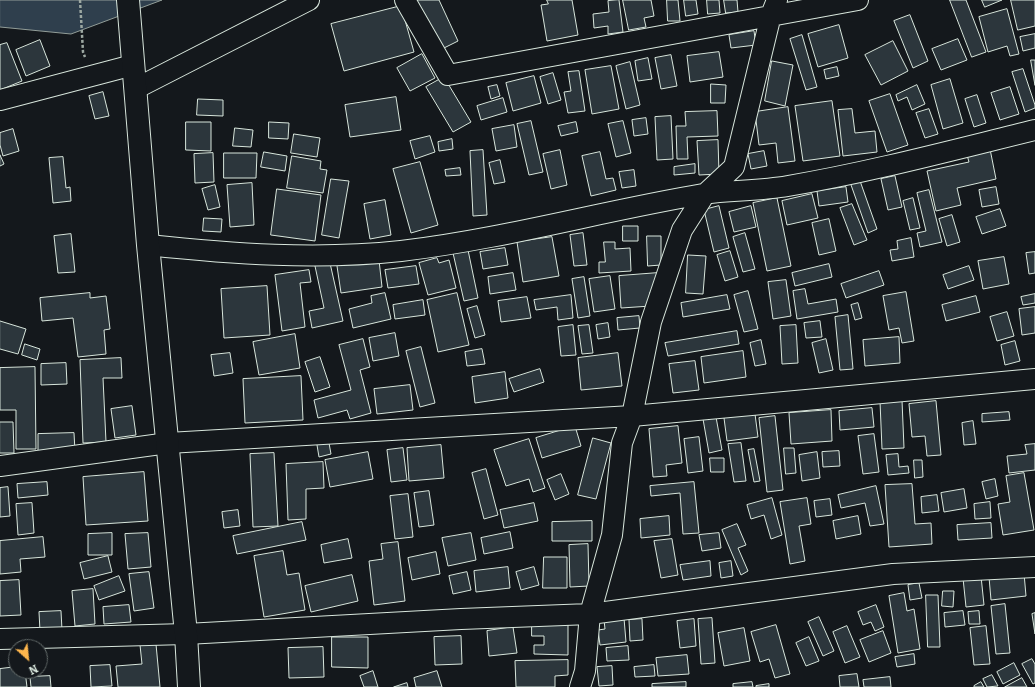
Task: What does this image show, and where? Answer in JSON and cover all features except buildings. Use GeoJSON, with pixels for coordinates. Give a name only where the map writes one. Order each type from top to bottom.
{"type":"FeatureCollection","features":[{"type":"Feature","properties":{"kind":"highway"},"geometry":{"type":"LineString","coordinates":[[128,0],[148,245],[186,634],[189,687]]}},
{"type":"Feature","properties":{"kind":"street"},"geometry":{"type":"LineString","coordinates":[[135,90],[309,0]]}},
{"type":"Feature","properties":{"kind":"street"},"geometry":{"type":"LineString","coordinates":[[405,0],[448,75],[774,7],[858,0]]}},
{"type":"Feature","properties":{"kind":"street"},"geometry":{"type":"LineString","coordinates":[[580,687],[585,671],[590,614],[612,535],[622,443],[632,416],[651,322],[682,230],[705,194],[734,167],[774,7]]}},
{"type":"Feature","properties":{"kind":"street"},"geometry":{"type":"LineString","coordinates":[[0,100],[133,61]]}},
{"type":"Feature","properties":{"kind":"street"},"geometry":{"type":"LineString","coordinates":[[148,245],[269,254],[339,255],[402,251],[500,234],[705,194],[786,187],[860,172],[1035,130]]}},
{"type":"Feature","properties":{"kind":"street"},"geometry":{"type":"LineString","coordinates":[[0,466],[168,443],[632,416],[1035,378]]}},
{"type":"Feature","properties":{"kind":"street"},"geometry":{"type":"LineString","coordinates":[[0,638],[186,634],[461,619],[590,614],[893,574],[1035,567]]}},
{"type":"Feature","properties":{"kind":"path"},"geometry":{"type":"LineString","coordinates":[[80,0],[83,52]]}},
{"type":"Feature","properties":{"kind":"water"},"geometry":{"type":"Polygon","coordinates":[[[0,0],[162,0],[71,34],[0,27],[0,0]]]}}]}
